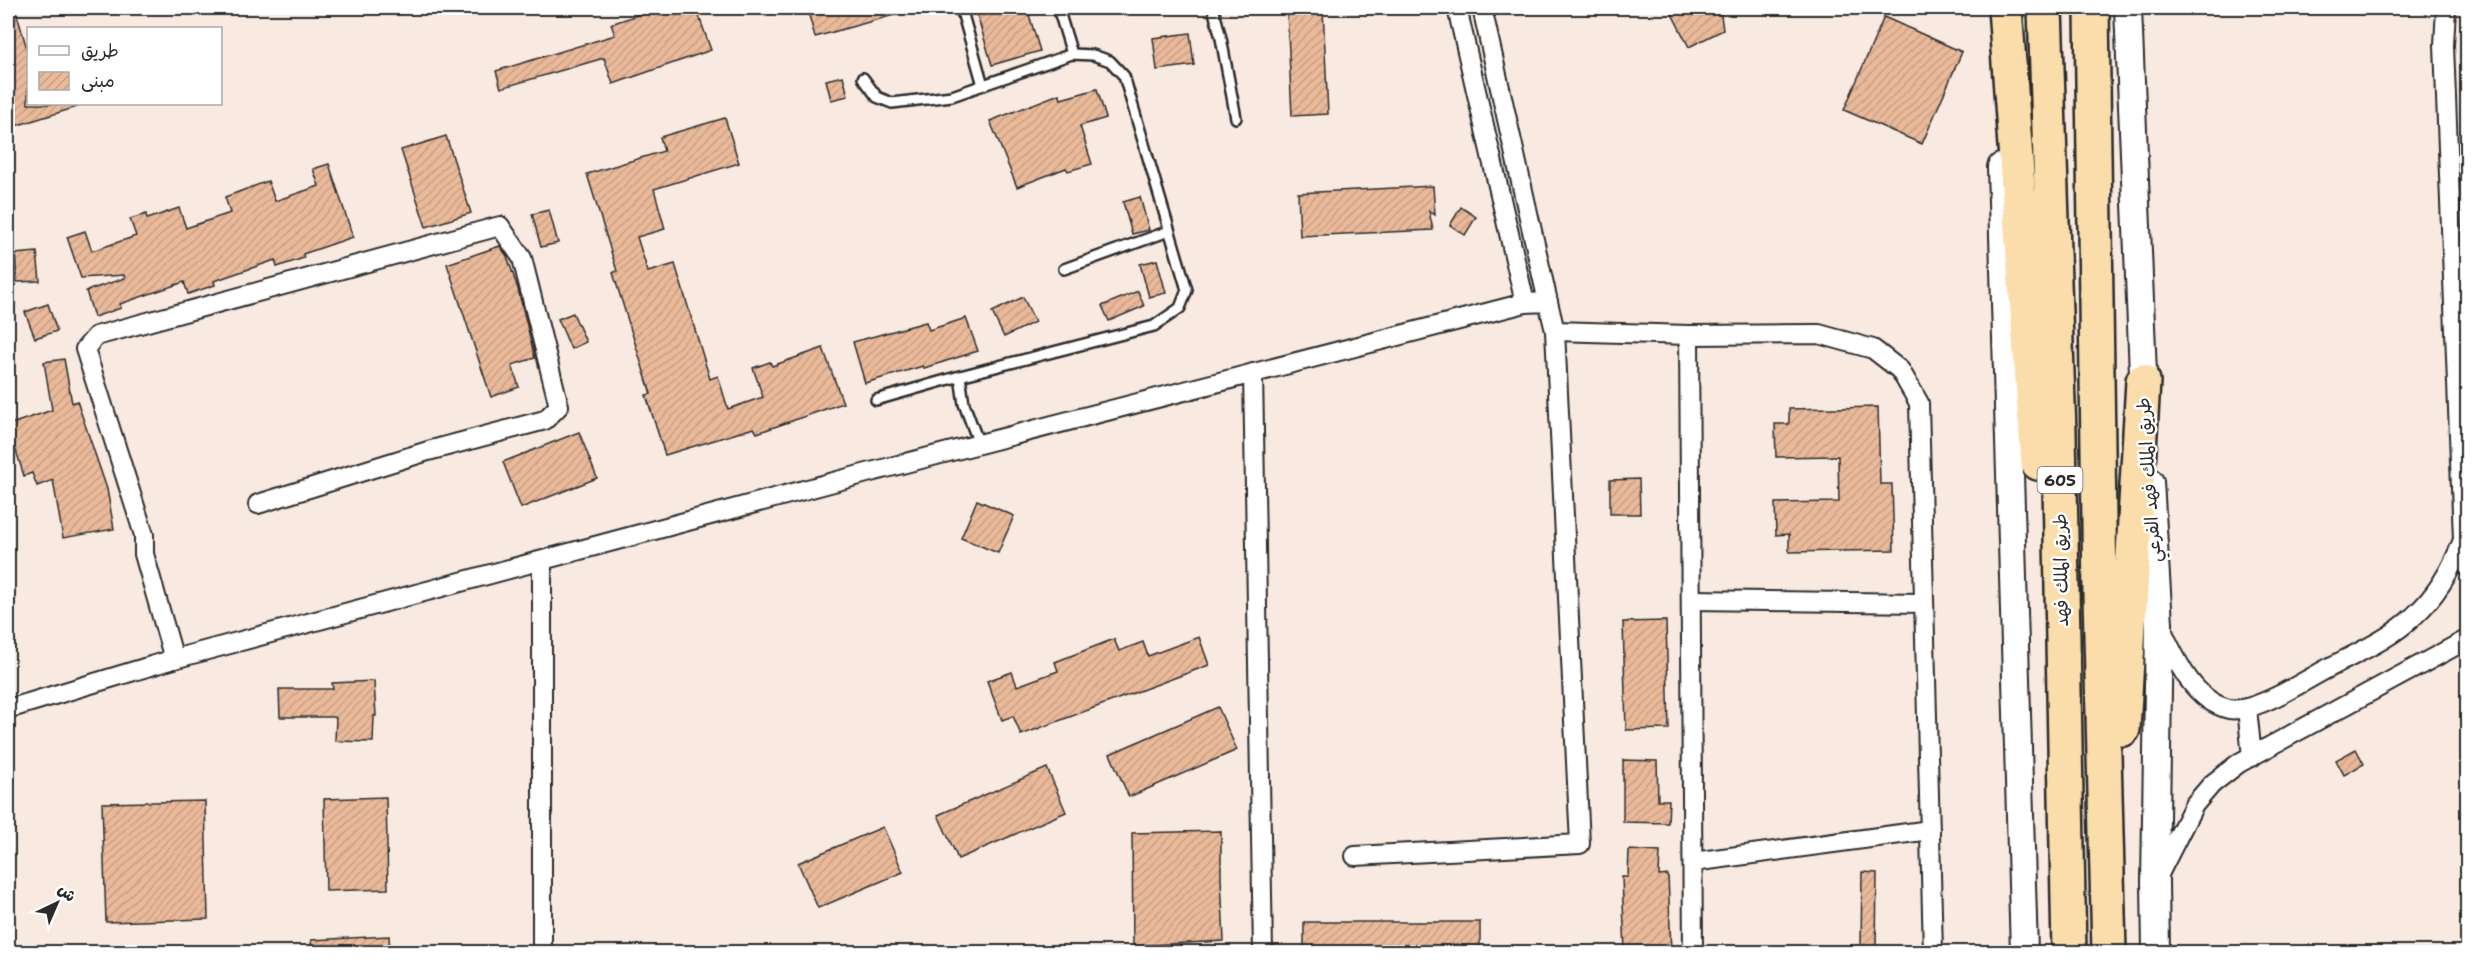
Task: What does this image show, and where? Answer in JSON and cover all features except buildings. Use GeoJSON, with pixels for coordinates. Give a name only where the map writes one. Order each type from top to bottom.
{"type":"FeatureCollection","features":[{"type":"Feature","properties":{"kind":"highway"},"geometry":{"type":"LineString","coordinates":[[2005,8],[2067,901]]}},
{"type":"Feature","properties":{"kind":"highway","name":"طريق الملك فهد"},"geometry":{"type":"LineString","coordinates":[[2045,8],[2059,433],[2069,952]]}},
{"type":"Feature","properties":{"kind":"highway","name":"605"},"geometry":{"type":"LineString","coordinates":[[2092,8],[2100,595],[2110,952]]}},
{"type":"Feature","properties":{"kind":"highway"},"geometry":{"type":"LineString","coordinates":[[2110,952],[2143,381]]}},
{"type":"Feature","properties":{"kind":"main road"},"geometry":{"type":"LineString","coordinates":[[1997,8],[2024,952]]}},
{"type":"Feature","properties":{"kind":"main road","name":"طريق الملك فهد الفرعي"},"geometry":{"type":"LineString","coordinates":[[2128,8],[2143,381],[2159,623],[2156,952]]}},
{"type":"Feature","properties":{"kind":"street"},"geometry":{"type":"LineString","coordinates":[[1457,8],[1525,303]]}},
{"type":"Feature","properties":{"kind":"street"},"geometry":{"type":"LineString","coordinates":[[1355,856],[1580,844],[1555,331],[1482,8]]}},
{"type":"Feature","properties":{"kind":"street"},"geometry":{"type":"LineString","coordinates":[[2446,8],[2444,45],[2463,539],[2468,567]]}},
{"type":"Feature","properties":{"kind":"street"},"geometry":{"type":"LineString","coordinates":[[174,659],[144,554],[144,535],[85,349],[96,336],[500,226],[522,258],[559,406],[545,420],[428,451],[258,504]]}},
{"type":"Feature","properties":{"kind":"street"},"geometry":{"type":"LineString","coordinates":[[8,709],[174,659],[979,444],[1525,303],[1548,302]]}},
{"type":"Feature","properties":{"kind":"street"},"geometry":{"type":"LineString","coordinates":[[1555,331],[1689,335],[1819,334],[1873,349],[1900,370],[1919,403],[1933,952]]}},
{"type":"Feature","properties":{"kind":"street"},"geometry":{"type":"LineString","coordinates":[[1689,335],[1693,952]]}},
{"type":"Feature","properties":{"kind":"street"},"geometry":{"type":"LineString","coordinates":[[1253,373],[1263,952]]}},
{"type":"Feature","properties":{"kind":"street"},"geometry":{"type":"LineString","coordinates":[[2159,623],[2178,663],[2193,684],[2211,702],[2230,710],[2247,708],[2284,692],[2394,633],[2415,616],[2436,593],[2454,565],[2463,539]]}},
{"type":"Feature","properties":{"kind":"street"},"geometry":{"type":"LineString","coordinates":[[542,562],[542,952]]}},
{"type":"Feature","properties":{"kind":"street"},"geometry":{"type":"LineString","coordinates":[[1691,600],[1924,603]]}},
{"type":"Feature","properties":{"kind":"street"},"geometry":{"type":"LineString","coordinates":[[2155,882],[2194,805],[2212,784],[2239,763],[2468,639]]}},
{"type":"Feature","properties":{"kind":"street"},"geometry":{"type":"LineString","coordinates":[[2247,708],[2252,757]]}},
{"type":"Feature","properties":{"kind":"street"},"geometry":{"type":"LineString","coordinates":[[1693,862],[1930,830]]}},
{"type":"Feature","properties":{"kind":"lane"},"geometry":{"type":"LineString","coordinates":[[961,8],[982,85]]}},
{"type":"Feature","properties":{"kind":"lane"},"geometry":{"type":"LineString","coordinates":[[1058,8],[1072,54]]}},
{"type":"Feature","properties":{"kind":"lane"},"geometry":{"type":"LineString","coordinates":[[1213,8],[1236,118]]}},
{"type":"Feature","properties":{"kind":"lane"},"geometry":{"type":"LineString","coordinates":[[863,78],[877,97],[892,103],[952,96],[1072,54],[1093,55],[1110,61],[1124,76],[1187,290],[1180,308],[1154,326],[876,400]]}},
{"type":"Feature","properties":{"kind":"lane"},"geometry":{"type":"LineString","coordinates":[[1064,269],[1169,231]]}},
{"type":"Feature","properties":{"kind":"lane"},"geometry":{"type":"LineString","coordinates":[[960,376],[964,404],[979,444]]}}]}
